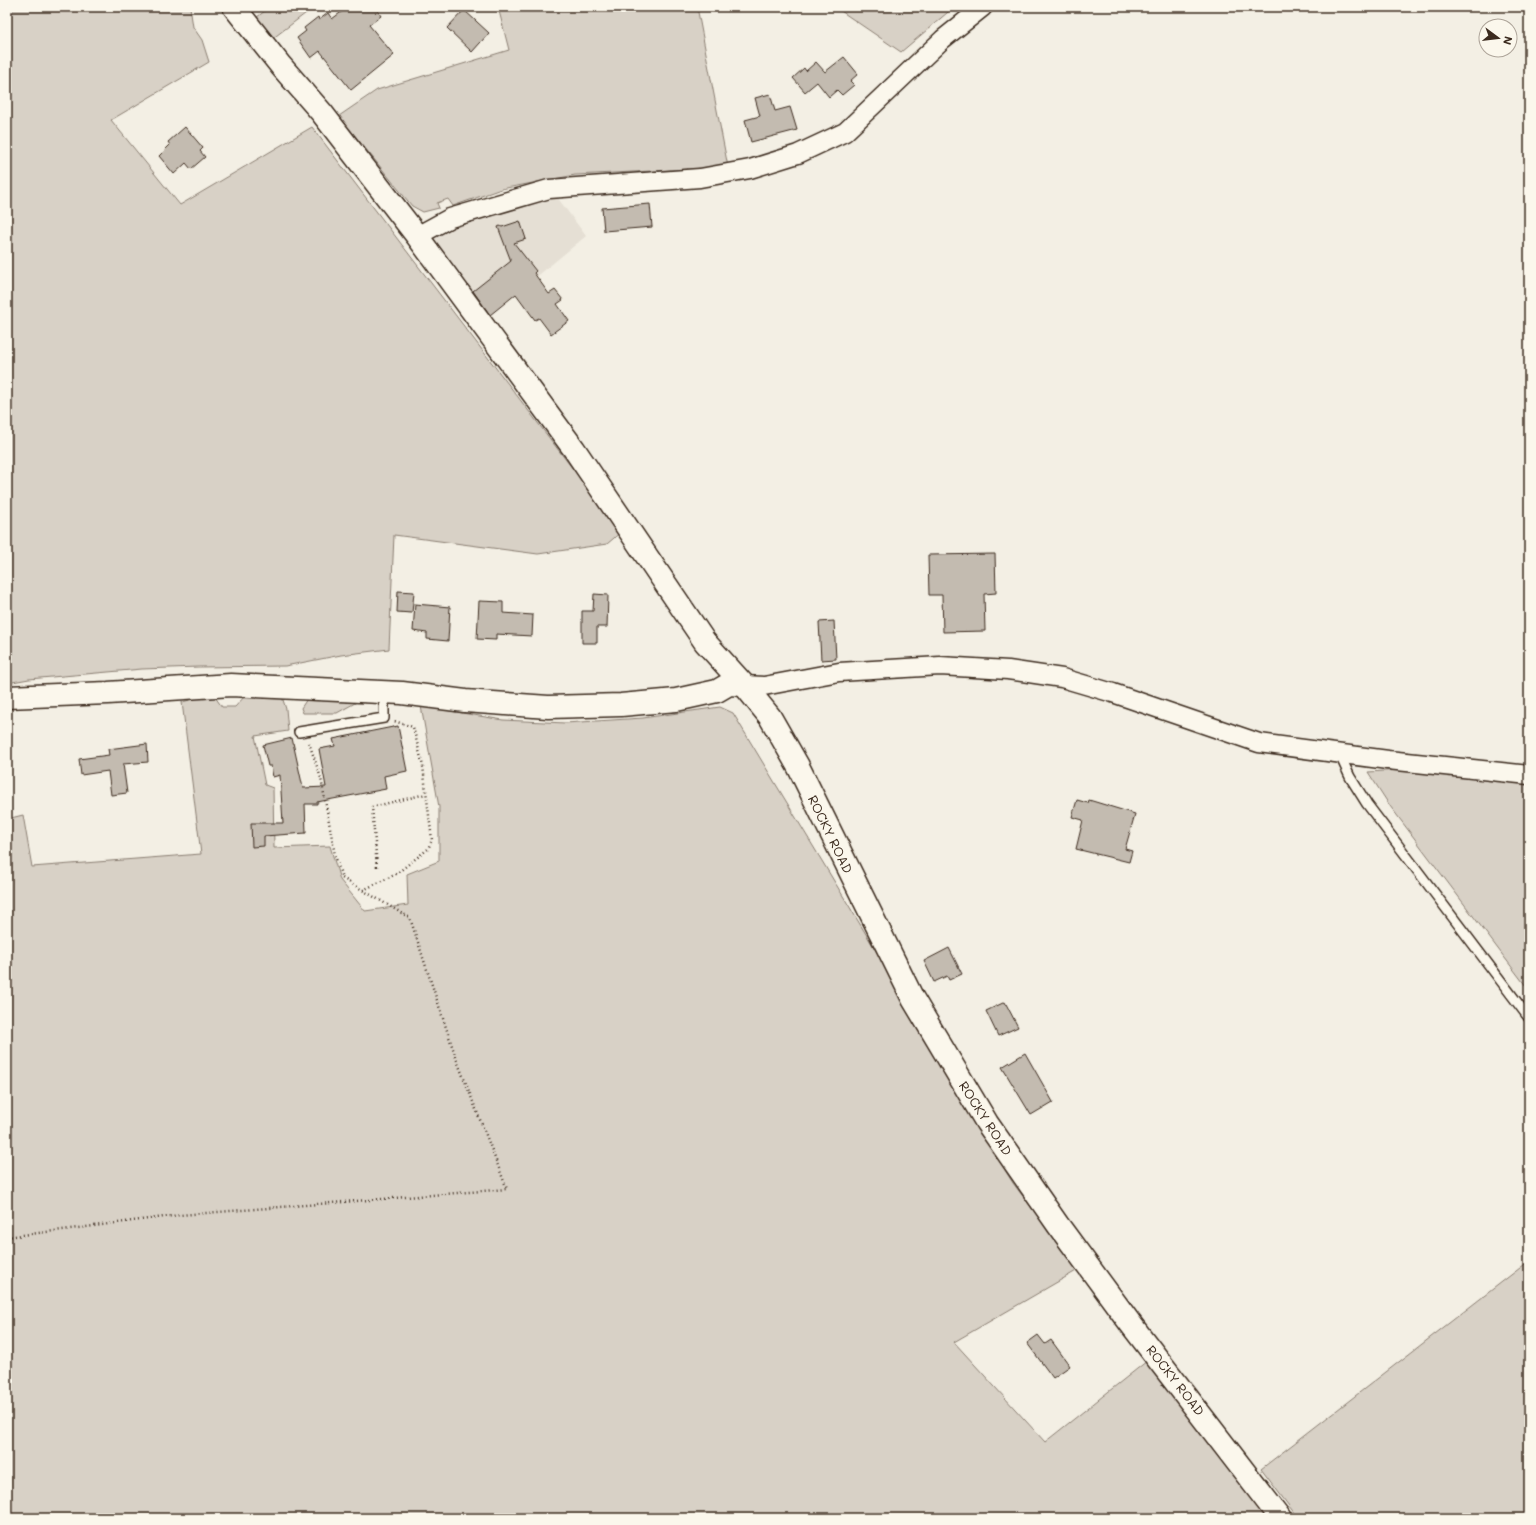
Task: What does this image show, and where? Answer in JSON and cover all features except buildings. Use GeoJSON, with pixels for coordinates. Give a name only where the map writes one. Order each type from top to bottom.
{"type":"FeatureCollection","features":[{"type":"Feature","properties":{"kind":"street","name":"ROCKY ROAD"},"geometry":{"type":"LineString","coordinates":[[234,7],[281,66],[322,113],[417,236],[574,449],[706,642],[770,717],[798,766],[913,999],[987,1123],[1058,1225],[1103,1286],[1280,1518]]}},
{"type":"Feature","properties":{"kind":"street"},"geometry":{"type":"LineString","coordinates":[[417,236],[450,218],[548,189],[700,178],[750,169],[798,154],[845,132],[944,39],[983,7]]}},
{"type":"Feature","properties":{"kind":"street"},"geometry":{"type":"LineString","coordinates":[[7,697],[108,693],[231,685],[402,693],[465,701],[548,707],[621,705],[676,700],[717,691],[729,684],[764,686],[838,672],[940,666],[1008,670],[1062,678],[1113,693],[1259,743],[1529,775]]}},
{"type":"Feature","properties":{"kind":"lane"},"geometry":{"type":"LineString","coordinates":[[302,732],[384,718],[384,692]]}},
{"type":"Feature","properties":{"kind":"lane"},"geometry":{"type":"LineString","coordinates":[[1339,753],[1350,777],[1367,804],[1529,1018]]}},
{"type":"Feature","properties":{"kind":"path"},"geometry":{"type":"LineString","coordinates":[[363,890],[396,874],[428,849],[432,840],[423,766],[413,727],[384,718]]}},
{"type":"Feature","properties":{"kind":"path"},"geometry":{"type":"LineString","coordinates":[[7,1237],[180,1215],[506,1189],[456,1058],[410,918],[342,878],[335,855],[321,778],[302,732]]}},
{"type":"Feature","properties":{"kind":"path"},"geometry":{"type":"LineString","coordinates":[[377,867],[372,807],[426,794]]}},
{"type":"Feature","properties":{"kind":"shaded area"},"geometry":{"type":"Polygon","coordinates":[[[7,7],[190,7],[193,27],[202,40],[209,62],[111,120],[180,205],[312,127],[621,532],[607,544],[538,554],[394,535],[389,649],[341,655],[285,666],[142,669],[29,679],[7,683],[7,7]]]}},
{"type":"Feature","properties":{"kind":"shaded area"},"geometry":{"type":"Polygon","coordinates":[[[270,7],[314,7],[272,39],[252,21],[270,7]]]}},
{"type":"Feature","properties":{"kind":"shaded area"},"geometry":{"type":"Polygon","coordinates":[[[498,7],[697,7],[728,167],[575,175],[501,189],[453,206],[448,199],[437,203],[439,208],[423,212],[412,206],[339,116],[377,90],[509,50],[498,7]]]}},
{"type":"Feature","properties":{"kind":"shaded area"},"geometry":{"type":"Polygon","coordinates":[[[835,7],[954,7],[901,52],[835,7]]]}},
{"type":"Feature","properties":{"kind":"shaded area"},"geometry":{"type":"Polygon","coordinates":[[[557,197],[586,236],[489,316],[430,242],[458,222],[557,197]]]}},
{"type":"Feature","properties":{"kind":"shaded area"},"geometry":{"type":"Polygon","coordinates":[[[213,694],[222,707],[235,707],[245,696],[282,697],[286,709],[288,731],[255,736],[265,785],[273,788],[274,848],[330,846],[340,880],[365,911],[408,905],[407,874],[439,861],[439,807],[421,706],[503,720],[565,723],[643,718],[720,707],[733,713],[908,1004],[956,1092],[1013,1183],[1078,1270],[954,1342],[1045,1442],[1147,1361],[1268,1518],[7,1518],[7,819],[23,815],[32,867],[201,854],[182,702],[213,694]]]}},
{"type":"Feature","properties":{"kind":"shaded area"},"geometry":{"type":"Polygon","coordinates":[[[364,698],[337,713],[303,713],[301,708],[307,699],[364,698]]]}},
{"type":"Feature","properties":{"kind":"shaded area"},"geometry":{"type":"Polygon","coordinates":[[[1400,770],[1529,783],[1529,990],[1390,806],[1368,772],[1400,770]]]}},
{"type":"Feature","properties":{"kind":"shaded area"},"geometry":{"type":"Polygon","coordinates":[[[1529,1261],[1529,1518],[1298,1518],[1261,1469],[1529,1261]]]}}]}
